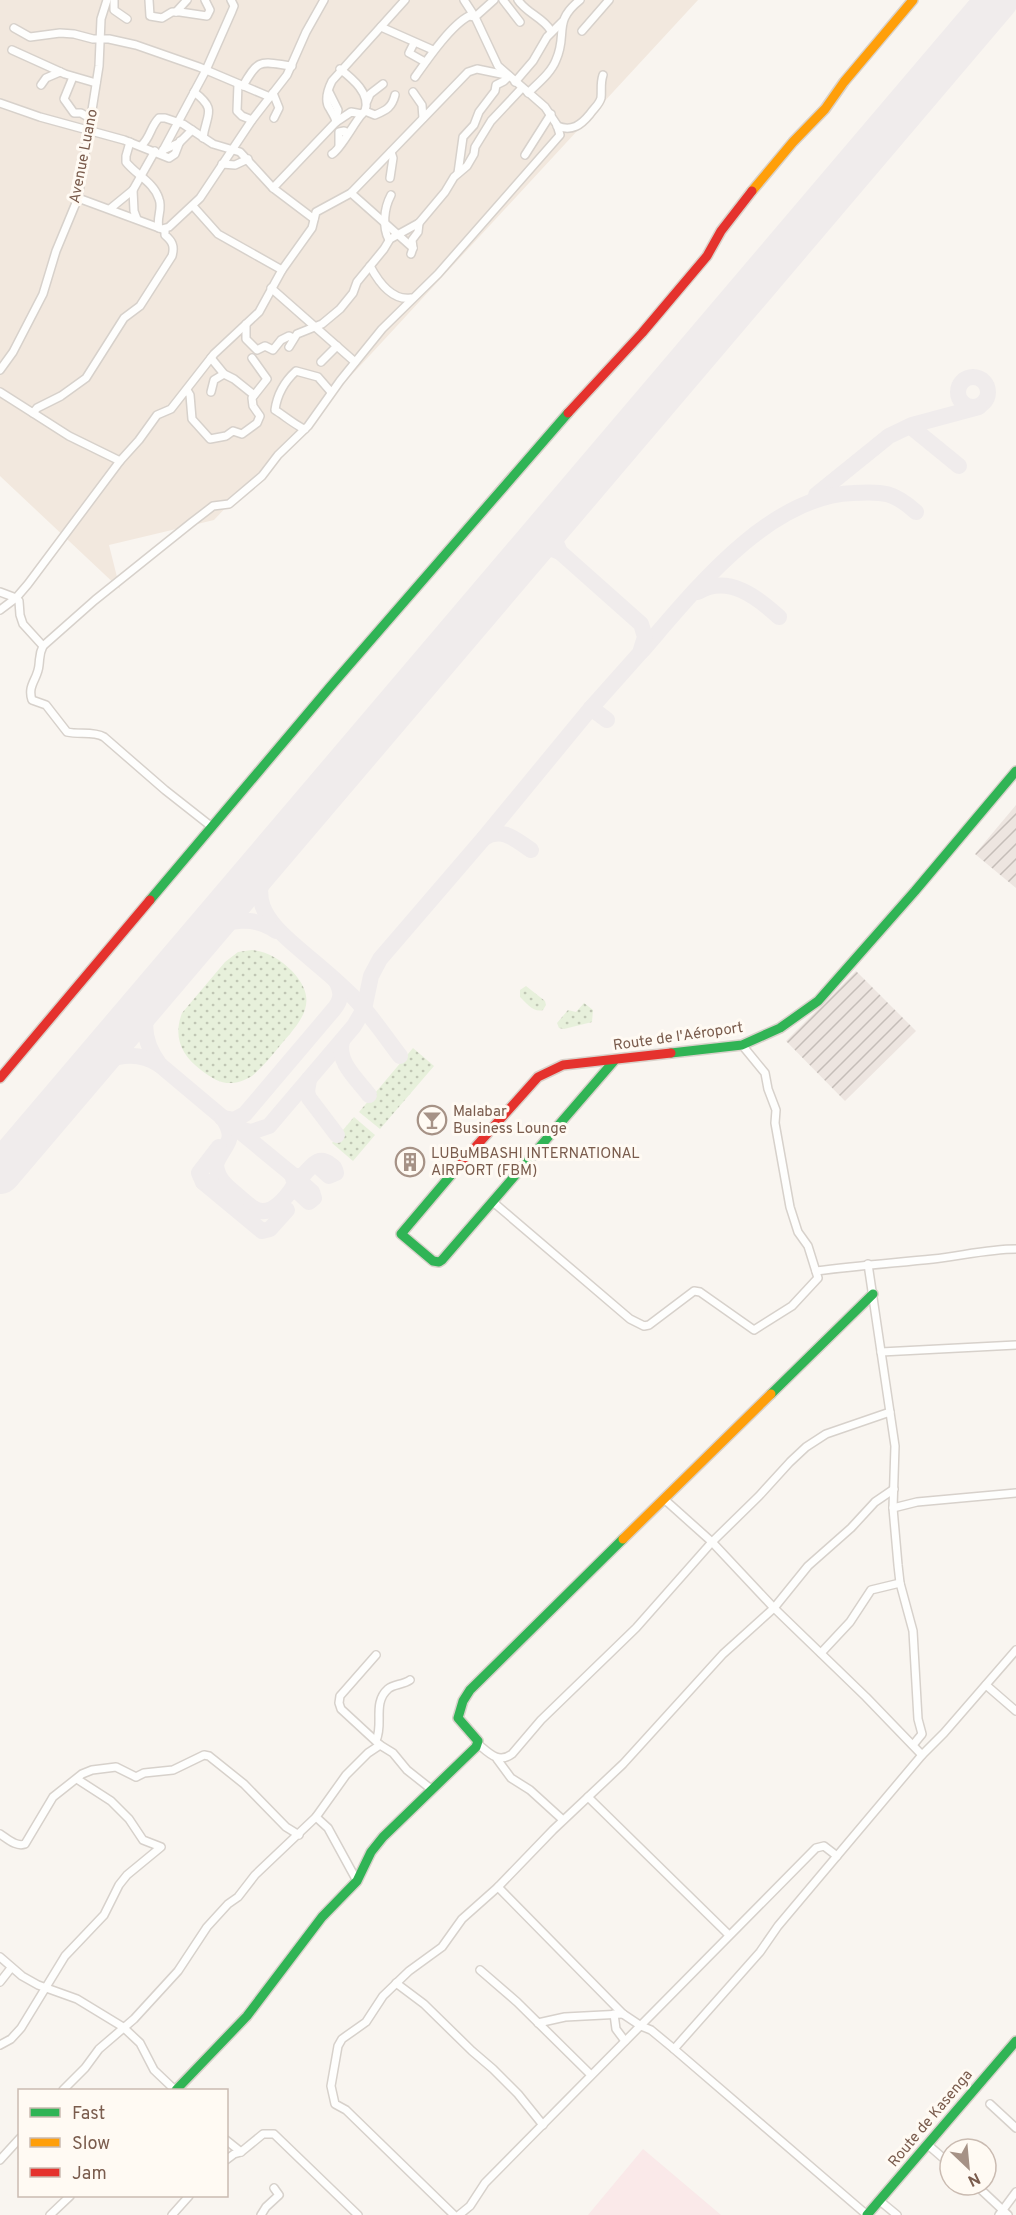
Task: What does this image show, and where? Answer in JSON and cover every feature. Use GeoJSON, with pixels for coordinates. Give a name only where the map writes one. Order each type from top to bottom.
{"type":"FeatureCollection","features":[{"type":"Feature","properties":{"kind":"main road"},"geometry":{"type":"LineString","coordinates":[[0,1078],[330,687],[564,417],[642,333],[706,256],[721,231],[756,186],[793,142],[825,109],[844,82],[913,0]]}},
{"type":"Feature","properties":{"kind":"main road","name":"Route de l'Aéroport"},"geometry":{"type":"LineString","coordinates":[[493,1202],[439,1262],[433,1261],[400,1232],[538,1077],[563,1065],[742,1045],[780,1028],[818,1001],[1016,771]]}},
{"type":"Feature","properties":{"kind":"main road"},"geometry":{"type":"LineString","coordinates":[[493,1202],[614,1061]]}},
{"type":"Feature","properties":{"kind":"main road"},"geometry":{"type":"LineString","coordinates":[[178,2089],[247,2016],[322,1917],[357,1881],[371,1852],[383,1838],[478,1744],[476,1737],[458,1718],[463,1701],[470,1690],[873,1294]]}},
{"type":"Feature","properties":{"kind":"main road","name":"Route de Kasenga"},"geometry":{"type":"LineString","coordinates":[[867,2215],[1016,2041]]}},
{"type":"Feature","properties":{"kind":"street","name":"Avenue Luano"},"geometry":{"type":"LineString","coordinates":[[0,370],[13,352],[43,294],[56,251],[78,198],[100,59],[101,19],[107,0]]}},
{"type":"Feature","properties":{"kind":"street"},"geometry":{"type":"LineString","coordinates":[[114,0],[114,10],[127,19]]}},
{"type":"Feature","properties":{"kind":"street"},"geometry":{"type":"LineString","coordinates":[[149,0],[151,16],[162,18],[176,12],[187,0]]}},
{"type":"Feature","properties":{"kind":"street"},"geometry":{"type":"LineString","coordinates":[[176,12],[207,16],[210,9],[205,0]]}},
{"type":"Feature","properties":{"kind":"street"},"geometry":{"type":"LineString","coordinates":[[111,208],[133,190],[140,176],[177,124],[206,70],[232,11],[232,0]]}},
{"type":"Feature","properties":{"kind":"street"},"geometry":{"type":"LineString","coordinates":[[162,228],[193,206],[292,66],[306,32],[324,0]]}},
{"type":"Feature","properties":{"kind":"street"},"geometry":{"type":"LineString","coordinates":[[336,121],[328,105],[328,90],[332,81],[340,69],[405,0]]}},
{"type":"Feature","properties":{"kind":"street"},"geometry":{"type":"LineString","coordinates":[[212,827],[104,737],[97,734],[83,735],[67,732],[44,704],[32,700],[30,690],[39,665],[38,657],[43,646],[95,600],[213,506],[229,504],[262,476],[278,454],[305,429],[324,406],[355,362],[411,298],[438,274],[560,135],[551,114],[507,76],[495,59],[475,17],[464,0]]}},
{"type":"Feature","properties":{"kind":"street"},"geometry":{"type":"LineString","coordinates":[[415,77],[433,50],[463,20],[468,16],[475,17],[494,0]]}},
{"type":"Feature","properties":{"kind":"street"},"geometry":{"type":"LineString","coordinates":[[504,0],[520,22]]}},
{"type":"Feature","properties":{"kind":"street"},"geometry":{"type":"LineString","coordinates":[[518,0],[551,31]]}},
{"type":"Feature","properties":{"kind":"street"},"geometry":{"type":"LineString","coordinates":[[389,240],[419,223],[458,173],[465,169],[489,123],[555,63],[561,46],[562,22],[566,13],[580,0]]}},
{"type":"Feature","properties":{"kind":"street"},"geometry":{"type":"LineString","coordinates":[[582,31],[609,0]]}},
{"type":"Feature","properties":{"kind":"street"},"geometry":{"type":"LineString","coordinates":[[515,82],[530,67],[551,31],[562,22]]}},
{"type":"Feature","properties":{"kind":"street"},"geometry":{"type":"LineString","coordinates":[[381,27],[433,50]]}},
{"type":"Feature","properties":{"kind":"street"},"geometry":{"type":"LineString","coordinates":[[14,28],[30,37],[60,33],[136,45],[271,95],[279,108],[274,117]]}},
{"type":"Feature","properties":{"kind":"street"},"geometry":{"type":"LineString","coordinates":[[414,43],[409,53],[424,63]]}},
{"type":"Feature","properties":{"kind":"street"},"geometry":{"type":"LineString","coordinates":[[12,50],[60,72],[96,83]]}},
{"type":"Feature","properties":{"kind":"street"},"geometry":{"type":"LineString","coordinates":[[484,70],[495,59]]}},
{"type":"Feature","properties":{"kind":"street"},"geometry":{"type":"LineString","coordinates":[[252,120],[237,111],[240,85],[257,65],[263,63],[292,66]]}},
{"type":"Feature","properties":{"kind":"street"},"geometry":{"type":"LineString","coordinates":[[340,69],[354,80],[367,101]]}},
{"type":"Feature","properties":{"kind":"street"},"geometry":{"type":"LineString","coordinates":[[0,610],[16,598],[157,415],[171,409],[229,338],[259,312],[282,270],[312,228],[319,209],[351,193],[468,72],[473,69],[484,70],[507,76]]}},
{"type":"Feature","properties":{"kind":"street"},"geometry":{"type":"LineString","coordinates":[[41,85],[46,78],[60,72]]}},
{"type":"Feature","properties":{"kind":"street"},"geometry":{"type":"LineString","coordinates":[[557,126],[576,127],[586,119],[599,102],[603,75]]}},
{"type":"Feature","properties":{"kind":"street"},"geometry":{"type":"LineString","coordinates":[[73,76],[64,99],[74,112],[91,119]]}},
{"type":"Feature","properties":{"kind":"street"},"geometry":{"type":"LineString","coordinates":[[458,173],[463,137],[474,125],[479,112],[495,91],[496,85],[504,81],[507,76]]}},
{"type":"Feature","properties":{"kind":"street"},"geometry":{"type":"LineString","coordinates":[[333,154],[337,152],[339,145],[339,132],[348,133],[364,112],[370,94],[383,84]]}},
{"type":"Feature","properties":{"kind":"street"},"geometry":{"type":"LineString","coordinates":[[194,92],[206,101],[210,113],[203,138]]}},
{"type":"Feature","properties":{"kind":"street"},"geometry":{"type":"LineString","coordinates":[[413,92],[422,105],[423,118]]}},
{"type":"Feature","properties":{"kind":"street"},"geometry":{"type":"LineString","coordinates":[[273,188],[336,121],[351,112],[375,115],[392,105],[395,95]]}},
{"type":"Feature","properties":{"kind":"street"},"geometry":{"type":"LineString","coordinates":[[0,103],[157,151],[180,141],[192,130]]}},
{"type":"Feature","properties":{"kind":"street"},"geometry":{"type":"LineString","coordinates":[[525,155],[551,114]]}},
{"type":"Feature","properties":{"kind":"street"},"geometry":{"type":"LineString","coordinates":[[141,146],[147,140],[159,118],[183,124],[213,144],[240,152],[273,188],[314,219]]}},
{"type":"Feature","properties":{"kind":"street"},"geometry":{"type":"LineString","coordinates":[[147,140],[157,151]]}},
{"type":"Feature","properties":{"kind":"street"},"geometry":{"type":"LineString","coordinates":[[33,413],[83,381],[124,318],[140,306],[172,256],[174,247],[157,220],[161,204],[158,194],[126,162],[130,142]]}},
{"type":"Feature","properties":{"kind":"street"},"geometry":{"type":"LineString","coordinates":[[390,178],[392,152]]}},
{"type":"Feature","properties":{"kind":"street"},"geometry":{"type":"LineString","coordinates":[[222,164],[236,165],[248,159]]}},
{"type":"Feature","properties":{"kind":"street"},"geometry":{"type":"LineString","coordinates":[[133,190],[134,211],[137,219]]}},
{"type":"Feature","properties":{"kind":"street"},"geometry":{"type":"LineString","coordinates":[[351,193],[398,234],[412,251],[412,240],[418,232],[419,223]]}},
{"type":"Feature","properties":{"kind":"street"},"geometry":{"type":"LineString","coordinates":[[289,347],[300,333],[325,322],[340,309],[353,293],[357,282],[387,246],[389,240],[386,207],[391,195]]}},
{"type":"Feature","properties":{"kind":"street"},"geometry":{"type":"LineString","coordinates":[[78,198],[162,228]]}},
{"type":"Feature","properties":{"kind":"street"},"geometry":{"type":"LineString","coordinates":[[193,206],[218,234],[282,270]]}},
{"type":"Feature","properties":{"kind":"street"},"geometry":{"type":"LineString","coordinates":[[370,266],[382,287],[402,298],[411,298]]}},
{"type":"Feature","properties":{"kind":"street"},"geometry":{"type":"LineString","coordinates":[[271,288],[355,362]]}},
{"type":"Feature","properties":{"kind":"street"},"geometry":{"type":"LineString","coordinates":[[246,324],[245,332],[248,342]]}},
{"type":"Feature","properties":{"kind":"street"},"geometry":{"type":"LineString","coordinates":[[229,338],[235,337],[248,342],[257,350],[267,346],[272,350],[285,337],[293,339]]}},
{"type":"Feature","properties":{"kind":"street"},"geometry":{"type":"LineString","coordinates":[[321,362],[337,346]]}},
{"type":"Feature","properties":{"kind":"street"},"geometry":{"type":"LineString","coordinates":[[211,358],[224,374],[254,395]]}},
{"type":"Feature","properties":{"kind":"street"},"geometry":{"type":"LineString","coordinates":[[187,390],[190,395],[192,419],[212,440],[226,436],[233,431],[242,434],[257,423],[260,416],[253,406],[254,395],[267,379],[252,358]]}},
{"type":"Feature","properties":{"kind":"street"},"geometry":{"type":"LineString","coordinates":[[305,429],[299,428],[294,422],[274,410],[275,401],[283,386],[296,371],[318,377],[332,392]]}},
{"type":"Feature","properties":{"kind":"street"},"geometry":{"type":"LineString","coordinates":[[211,392],[214,379],[224,374]]}},
{"type":"Feature","properties":{"kind":"street"},"geometry":{"type":"LineString","coordinates":[[0,392],[69,436],[120,461]]}},
{"type":"Feature","properties":{"kind":"street"},"geometry":{"type":"LineString","coordinates":[[0,592],[19,601],[23,624],[43,646]]}},
{"type":"Feature","properties":{"kind":"street"},"geometry":{"type":"LineString","coordinates":[[493,1202],[630,1319],[644,1326],[649,1325],[691,1293],[698,1291],[754,1330],[792,1306],[818,1278],[808,1246],[798,1232],[790,1207],[775,1123],[776,1110],[765,1073],[742,1045]]}},
{"type":"Feature","properties":{"kind":"street"},"geometry":{"type":"LineString","coordinates":[[816,1272],[868,1264],[1016,1249]]}},
{"type":"Feature","properties":{"kind":"street"},"geometry":{"type":"LineString","coordinates":[[868,1264],[895,1446],[893,1508],[900,1583],[914,1631],[918,1719],[922,1734],[913,1745]]}},
{"type":"Feature","properties":{"kind":"street"},"geometry":{"type":"LineString","coordinates":[[881,1352],[1016,1345]]}},
{"type":"Feature","properties":{"kind":"street"},"geometry":{"type":"LineString","coordinates":[[497,1759],[507,1758],[512,1754],[541,1720],[636,1628],[712,1542],[806,1447],[826,1434],[890,1412]]}},
{"type":"Feature","properties":{"kind":"street"},"geometry":{"type":"LineString","coordinates":[[453,2215],[346,2110],[335,2104],[331,2086],[338,2046],[346,2035],[366,2022],[383,1996],[396,1983],[442,1947],[462,1919],[498,1887],[654,1731],[723,1654],[774,1608],[808,1566],[851,1528],[875,1502],[894,1489]]}},
{"type":"Feature","properties":{"kind":"street"},"geometry":{"type":"LineString","coordinates":[[893,1508],[917,1502],[1016,1493]]}},
{"type":"Feature","properties":{"kind":"street"},"geometry":{"type":"LineString","coordinates":[[664,1499],[712,1542],[774,1608],[867,1696],[922,1755]]}},
{"type":"Feature","properties":{"kind":"street"},"geometry":{"type":"LineString","coordinates":[[821,1653],[850,1622],[872,1590],[900,1583]]}},
{"type":"Feature","properties":{"kind":"street"},"geometry":{"type":"LineString","coordinates":[[674,2049],[760,1952],[778,1926],[922,1755],[1016,1650]]}},
{"type":"Feature","properties":{"kind":"street"},"geometry":{"type":"LineString","coordinates":[[376,1655],[340,1696],[341,1709],[431,1789]]}},
{"type":"Feature","properties":{"kind":"street"},"geometry":{"type":"LineString","coordinates":[[65,2089],[99,2049],[178,1971],[207,1927],[228,1904],[237,1898],[255,1875],[316,1817],[346,1775],[378,1742],[380,1733],[378,1712],[385,1691],[410,1680]]}},
{"type":"Feature","properties":{"kind":"street"},"geometry":{"type":"LineString","coordinates":[[986,1685],[1016,1710]]}},
{"type":"Feature","properties":{"kind":"street"},"geometry":{"type":"LineString","coordinates":[[478,1744],[497,1759],[511,1778],[530,1790],[563,1820]]}},
{"type":"Feature","properties":{"kind":"street"},"geometry":{"type":"LineString","coordinates":[[0,1834],[21,1846],[25,1844],[53,1797],[82,1774],[92,1770],[116,1767],[136,1777],[144,1773],[173,1770],[198,1757],[209,1756],[244,1784],[286,1827],[299,1835]]}},
{"type":"Feature","properties":{"kind":"street"},"geometry":{"type":"LineString","coordinates":[[0,2045],[21,2028],[65,1956],[104,1915],[119,1885],[127,1875],[161,1847],[144,1840],[129,1819],[111,1801],[77,1779]]}},
{"type":"Feature","properties":{"kind":"street"},"geometry":{"type":"LineString","coordinates":[[588,1797],[729,1935]]}},
{"type":"Feature","properties":{"kind":"street"},"geometry":{"type":"LineString","coordinates":[[316,1817],[328,1828],[357,1881]]}},
{"type":"Feature","properties":{"kind":"street"},"geometry":{"type":"LineString","coordinates":[[459,2215],[470,2206],[485,2183],[819,1846],[824,1846],[837,1856]]}},
{"type":"Feature","properties":{"kind":"street"},"geometry":{"type":"LineString","coordinates":[[498,1887],[623,2014],[651,2030],[867,2215]]}},
{"type":"Feature","properties":{"kind":"street"},"geometry":{"type":"LineString","coordinates":[[0,1958],[11,1968],[45,1988],[77,1999],[123,2027],[140,2043],[154,2070],[174,2089]]}},
{"type":"Feature","properties":{"kind":"street"},"geometry":{"type":"LineString","coordinates":[[0,1982],[11,1968]]}},
{"type":"Feature","properties":{"kind":"street"},"geometry":{"type":"LineString","coordinates":[[480,1970],[591,2076]]}},
{"type":"Feature","properties":{"kind":"street"},"geometry":{"type":"LineString","coordinates":[[396,1983],[424,2004],[493,2069],[518,2094],[543,2125]]}},
{"type":"Feature","properties":{"kind":"street"},"geometry":{"type":"LineString","coordinates":[[614,2014],[616,2029],[625,2041]]}},
{"type":"Feature","properties":{"kind":"street"},"geometry":{"type":"LineString","coordinates":[[538,2024],[565,2017],[623,2014]]}},
{"type":"Feature","properties":{"kind":"street"},"geometry":{"type":"LineString","coordinates":[[990,2104],[1016,2127]]}},
{"type":"Feature","properties":{"kind":"street"},"geometry":{"type":"LineString","coordinates":[[228,2158],[241,2152],[263,2134],[274,2134],[358,2215]]}},
{"type":"Feature","properties":{"kind":"street"},"geometry":{"type":"LineString","coordinates":[[0,2160],[18,2140]]}},
{"type":"Feature","properties":{"kind":"street"},"geometry":{"type":"LineString","coordinates":[[228,2142],[241,2152]]}},
{"type":"Feature","properties":{"kind":"street"},"geometry":{"type":"LineString","coordinates":[[927,2144],[938,2154]]}},
{"type":"Feature","properties":{"kind":"street"},"geometry":{"type":"LineString","coordinates":[[261,2215],[279,2195],[274,2188]]}},
{"type":"Feature","properties":{"kind":"street"},"geometry":{"type":"LineString","coordinates":[[988,2197],[1003,2213],[1016,2192]]}},
{"type":"Feature","properties":{"kind":"street"},"geometry":{"type":"LineString","coordinates":[[50,2215],[69,2197]]}},
{"type":"Feature","properties":{"kind":"street"},"geometry":{"type":"LineString","coordinates":[[172,2215],[188,2197]]}},
{"type":"Feature","properties":{"kind":"street"},"geometry":{"type":"LineString","coordinates":[[880,2200],[897,2215]]}},
{"type":"Feature","properties":{"kind":"shaded area"},"geometry":{"type":"Polygon","coordinates":[[[0,0],[698,0],[359,367],[214,520],[109,545],[120,589],[0,476],[0,0]]]}},
{"type":"Feature","properties":{"kind":"shaded area"},"geometry":{"type":"Polygon","coordinates":[[[1016,805],[1016,888],[975,854],[1016,805]]]}},
{"type":"Feature","properties":{"kind":"shaded area"},"geometry":{"type":"Polygon","coordinates":[[[856,971],[916,1031],[845,1101],[786,1041],[856,971]]]}},
{"type":"Feature","properties":{"kind":"shaded area"},"geometry":{"type":"Polygon","coordinates":[[[643,2149],[721,2215],[588,2215],[643,2149]]]}},
{"type":"Feature","properties":{"kind":"green space"},"geometry":{"type":"Polygon","coordinates":[[[252,950],[274,957],[292,971],[305,990],[306,1008],[297,1024],[252,1076],[238,1082],[225,1083],[207,1075],[188,1058],[179,1038],[179,1022],[182,1013],[225,962],[238,952],[252,950]]]}},
{"type":"Feature","properties":{"kind":"green space"},"geometry":{"type":"Polygon","coordinates":[[[526,986],[545,1001],[546,1005],[543,1010],[533,1009],[520,997],[520,990],[526,986]]]}},
{"type":"Feature","properties":{"kind":"green space"},"geometry":{"type":"Polygon","coordinates":[[[584,1003],[593,1010],[592,1022],[564,1029],[559,1028],[557,1023],[568,1010],[576,1012],[584,1003]]]}},
{"type":"Feature","properties":{"kind":"green space"},"geometry":{"type":"Polygon","coordinates":[[[413,1048],[434,1066],[380,1129],[359,1112],[413,1048]]]}},
{"type":"Feature","properties":{"kind":"green space"},"geometry":{"type":"Polygon","coordinates":[[[354,1117],[375,1135],[353,1161],[332,1143],[354,1117]]]}},
{"type":"Feature","properties":{"kind":"taxiway"},"geometry":{"type":"LineString","coordinates":[[973,377],[984,381],[988,392],[984,403],[973,407],[962,403],[958,392],[962,381],[973,377]]}},
{"type":"Feature","properties":{"kind":"taxiway"},"geometry":{"type":"LineString","coordinates":[[816,495],[889,436],[912,425],[979,407]]}},
{"type":"Feature","properties":{"kind":"taxiway"},"geometry":{"type":"LineString","coordinates":[[910,426],[959,466]]}},
{"type":"Feature","properties":{"kind":"taxiway"},"geometry":{"type":"LineString","coordinates":[[642,651],[709,575],[763,528],[791,511],[822,498],[872,492],[888,494],[901,500],[916,512]]}},
{"type":"Feature","properties":{"kind":"taxiway"},"geometry":{"type":"LineString","coordinates":[[159,985],[149,1006],[145,1025],[149,1045],[160,1065],[235,1128],[251,1132],[269,1126],[354,1026],[364,1009],[371,976],[380,959],[640,653],[645,637],[641,624],[560,552],[553,536],[557,518]]}},
{"type":"Feature","properties":{"kind":"taxiway"},"geometry":{"type":"LineString","coordinates":[[526,555],[543,549],[560,552]]}},
{"type":"Feature","properties":{"kind":"taxiway"},"geometry":{"type":"LineString","coordinates":[[698,592],[709,587],[720,586],[742,590],[779,617]]}},
{"type":"Feature","properties":{"kind":"taxiway"},"geometry":{"type":"LineString","coordinates":[[591,708],[607,720]]}},
{"type":"Feature","properties":{"kind":"taxiway"},"geometry":{"type":"LineString","coordinates":[[484,838],[497,833],[503,834],[531,850]]}},
{"type":"Feature","properties":{"kind":"taxiway"},"geometry":{"type":"LineString","coordinates":[[271,853],[264,869],[260,895],[268,917],[286,937],[355,998],[400,1056]]}},
{"type":"Feature","properties":{"kind":"taxiway"},"geometry":{"type":"LineString","coordinates":[[206,931],[241,921],[259,923],[276,931]]}},
{"type":"Feature","properties":{"kind":"taxiway"},"geometry":{"type":"LineString","coordinates":[[222,1118],[234,1120],[245,1114],[334,1009],[339,1002],[340,995],[336,981]]}},
{"type":"Feature","properties":{"kind":"taxiway"},"geometry":{"type":"LineString","coordinates":[[342,1041],[341,1049],[345,1063],[369,1095]]}},
{"type":"Feature","properties":{"kind":"taxiway"},"geometry":{"type":"LineString","coordinates":[[88,1069],[124,1056],[142,1057],[160,1065]]}},
{"type":"Feature","properties":{"kind":"taxiway"},"geometry":{"type":"LineString","coordinates":[[309,1079],[307,1092],[309,1098],[337,1135]]}},
{"type":"Feature","properties":{"kind":"taxiway"},"geometry":{"type":"LineString","coordinates":[[223,1118],[229,1138],[216,1164],[217,1169],[225,1184],[245,1202],[261,1211],[273,1208],[288,1195],[295,1184],[292,1175]]}},
{"type":"Feature","properties":{"kind":"taxiway"},"geometry":{"type":"LineString","coordinates":[[237,1129],[294,1176],[302,1176],[318,1161],[326,1162],[334,1167],[336,1173],[329,1176],[319,1167]]}},
{"type":"Feature","properties":{"kind":"taxiway"},"geometry":{"type":"LineString","coordinates":[[211,1182],[203,1182],[199,1173],[219,1147]]}},
{"type":"Feature","properties":{"kind":"taxiway"},"geometry":{"type":"LineString","coordinates":[[294,1176],[312,1192],[314,1198],[309,1202],[297,1191]]}},
{"type":"Feature","properties":{"kind":"taxiway"},"geometry":{"type":"LineString","coordinates":[[203,1182],[262,1231],[270,1229],[287,1210]]}},
{"type":"Feature","properties":{"kind":"runway"},"geometry":{"type":"LineString","coordinates":[[0,1173],[997,0]]}},
{"type":"Feature","properties":{"kind":"traffic: fast"},"geometry":{"type":"LineString","coordinates":[[150,900],[330,687],[568,413]]}},
{"type":"Feature","properties":{"kind":"traffic: fast"},"geometry":{"type":"LineString","coordinates":[[671,1053],[742,1045],[780,1028],[818,1001],[1016,771]]}},
{"type":"Feature","properties":{"kind":"traffic: fast"},"geometry":{"type":"LineString","coordinates":[[462,1162],[401,1234],[433,1261],[442,1260],[614,1061]]}},
{"type":"Feature","properties":{"kind":"traffic: fast"},"geometry":{"type":"LineString","coordinates":[[771,1394],[873,1294]]}},
{"type":"Feature","properties":{"kind":"traffic: fast"},"geometry":{"type":"LineString","coordinates":[[177,2089],[247,2016],[322,1917],[357,1881],[371,1852],[383,1837],[476,1747],[478,1741],[458,1718],[463,1701],[470,1690],[623,1539]]}},
{"type":"Feature","properties":{"kind":"traffic: fast"},"geometry":{"type":"LineString","coordinates":[[867,2215],[1016,2041]]}},
{"type":"Feature","properties":{"kind":"traffic: slow"},"geometry":{"type":"LineString","coordinates":[[752,191],[793,142],[825,109],[844,82],[913,0]]}},
{"type":"Feature","properties":{"kind":"traffic: slow"},"geometry":{"type":"LineString","coordinates":[[623,1539],[771,1394]]}},
{"type":"Feature","properties":{"kind":"traffic: jam"},"geometry":{"type":"LineString","coordinates":[[568,413],[642,333],[707,256],[721,231],[752,191]]}},
{"type":"Feature","properties":{"kind":"traffic: jam"},"geometry":{"type":"LineString","coordinates":[[0,1078],[150,900]]}},
{"type":"Feature","properties":{"kind":"traffic: jam"},"geometry":{"type":"LineString","coordinates":[[462,1162],[538,1077],[563,1065],[671,1053]]}},
{"type":"Feature","properties":{"kind":"place","name":"Malabar Business Lounge"},"geometry":{"type":"Point","coordinates":[432,1120]}},
{"type":"Feature","properties":{"kind":"place","name":"LUBuMBASHI INTERNATIONAL AIRPORT (FBM)"},"geometry":{"type":"Point","coordinates":[410,1162]}}]}
